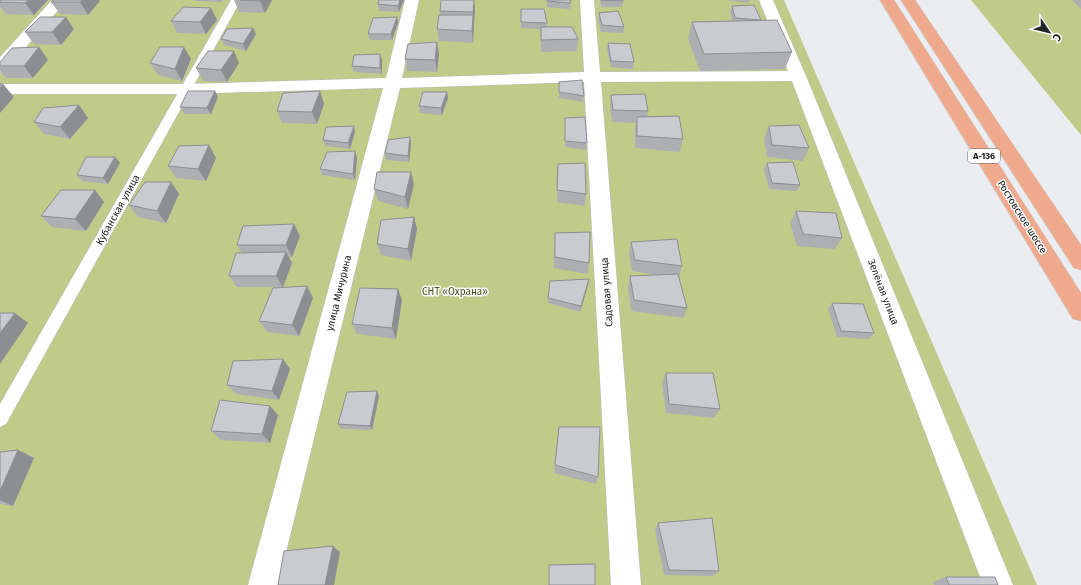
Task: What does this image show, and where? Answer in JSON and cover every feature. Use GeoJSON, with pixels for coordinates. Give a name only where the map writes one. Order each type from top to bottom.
{"type":"FeatureCollection","features":[{"type":"Feature","properties":{"kind":"highway","name":"Ростовское шоссе"},"geometry":{"type":"LineString","coordinates":[[887,0],[1081,312]]}},
{"type":"Feature","properties":{"kind":"highway","name":"А-136"},"geometry":{"type":"LineString","coordinates":[[908,0],[1081,262]]}},
{"type":"Feature","properties":{"kind":"street"},"geometry":{"type":"LineString","coordinates":[[0,67],[60,0]]}},
{"type":"Feature","properties":{"kind":"street","name":"улица Мичурина"},"geometry":{"type":"LineString","coordinates":[[263,585],[393,83],[412,0]]}},
{"type":"Feature","properties":{"kind":"street","name":"Садовая улица"},"geometry":{"type":"LineString","coordinates":[[587,0],[626,585]]}},
{"type":"Feature","properties":{"kind":"street","name":"Зелёная улица"},"geometry":{"type":"LineString","coordinates":[[766,0],[798,76],[998,585]]}},
{"type":"Feature","properties":{"kind":"street"},"geometry":{"type":"LineString","coordinates":[[0,89],[186,89],[593,77],[798,76]]}},
{"type":"Feature","properties":{"kind":"lane","name":"Кубанская улица"},"geometry":{"type":"LineString","coordinates":[[0,419],[236,0]]}},
{"type":"Feature","properties":{"kind":"green space","name":"СНТ «Охрана»"},"geometry":{"type":"Polygon","coordinates":[[[0,0],[784,0],[1037,585],[0,585],[0,0]]]}},
{"type":"Feature","properties":{"kind":"green space"},"geometry":{"type":"Polygon","coordinates":[[[971,0],[1081,0],[1081,135],[971,0]]]}},
{"type":"Feature","properties":{"kind":"building"},"geometry":{"type":"Polygon","coordinates":[[[0,0],[28,0],[25,3],[0,2],[0,0]]]}},
{"type":"Feature","properties":{"kind":"building"},"geometry":{"type":"Polygon","coordinates":[[[53,0],[82,0],[80,2],[51,2],[53,0]]]}},
{"type":"Feature","properties":{"kind":"building"},"geometry":{"type":"Polygon","coordinates":[[[240,0],[261,0],[260,1],[240,0]]]}},
{"type":"Feature","properties":{"kind":"building"},"geometry":{"type":"Polygon","coordinates":[[[379,0],[400,0],[398,6],[378,4],[379,0]]]}},
{"type":"Feature","properties":{"kind":"building"},"geometry":{"type":"Polygon","coordinates":[[[441,0],[474,0],[473,12],[440,11],[441,0]]]}},
{"type":"Feature","properties":{"kind":"building"},"geometry":{"type":"Polygon","coordinates":[[[547,0],[571,0],[570,3],[547,0]]]}},
{"type":"Feature","properties":{"kind":"building"},"geometry":{"type":"Polygon","coordinates":[[[601,0],[623,0],[623,1],[601,0]]]}},
{"type":"Feature","properties":{"kind":"building"},"geometry":{"type":"Polygon","coordinates":[[[754,5],[761,20],[735,18],[732,6],[754,5]]]}},
{"type":"Feature","properties":{"kind":"building"},"geometry":{"type":"Polygon","coordinates":[[[183,7],[211,8],[200,22],[171,21],[183,7]]]}},
{"type":"Feature","properties":{"kind":"building"},"geometry":{"type":"Polygon","coordinates":[[[521,9],[544,9],[547,23],[521,22],[521,9]]]}},
{"type":"Feature","properties":{"kind":"building"},"geometry":{"type":"Polygon","coordinates":[[[618,11],[624,27],[602,25],[599,13],[618,11]]]}},
{"type":"Feature","properties":{"kind":"building"},"geometry":{"type":"Polygon","coordinates":[[[439,15],[473,15],[472,31],[437,29],[439,15]]]}},
{"type":"Feature","properties":{"kind":"building"},"geometry":{"type":"Polygon","coordinates":[[[40,17],[66,17],[52,32],[25,32],[40,17]]]}},
{"type":"Feature","properties":{"kind":"building"},"geometry":{"type":"Polygon","coordinates":[[[397,17],[391,34],[368,34],[373,18],[397,17]]]}},
{"type":"Feature","properties":{"kind":"building"},"geometry":{"type":"Polygon","coordinates":[[[777,20],[792,52],[704,54],[692,22],[777,20]]]}},
{"type":"Feature","properties":{"kind":"building"},"geometry":{"type":"Polygon","coordinates":[[[541,27],[572,27],[578,39],[541,40],[541,27]]]}},
{"type":"Feature","properties":{"kind":"building"},"geometry":{"type":"Polygon","coordinates":[[[253,28],[243,44],[221,39],[227,29],[253,28]]]}},
{"type":"Feature","properties":{"kind":"building"},"geometry":{"type":"Polygon","coordinates":[[[437,42],[435,60],[405,59],[408,44],[437,42]]]}},
{"type":"Feature","properties":{"kind":"building"},"geometry":{"type":"Polygon","coordinates":[[[608,43],[630,44],[634,62],[611,61],[608,43]]]}},
{"type":"Feature","properties":{"kind":"building"},"geometry":{"type":"Polygon","coordinates":[[[39,47],[24,66],[0,66],[0,62],[12,48],[39,47]]]}},
{"type":"Feature","properties":{"kind":"building"},"geometry":{"type":"Polygon","coordinates":[[[160,47],[184,47],[175,69],[150,63],[160,47]]]}},
{"type":"Feature","properties":{"kind":"building"},"geometry":{"type":"Polygon","coordinates":[[[208,51],[234,51],[221,70],[196,68],[208,51]]]}},
{"type":"Feature","properties":{"kind":"building"},"geometry":{"type":"Polygon","coordinates":[[[380,54],[380,68],[352,66],[354,55],[380,54]]]}},
{"type":"Feature","properties":{"kind":"building"},"geometry":{"type":"Polygon","coordinates":[[[582,80],[584,96],[559,92],[559,82],[582,80]]]}},
{"type":"Feature","properties":{"kind":"building"},"geometry":{"type":"Polygon","coordinates":[[[188,91],[215,91],[207,108],[180,107],[188,91]]]}},
{"type":"Feature","properties":{"kind":"building"},"geometry":{"type":"Polygon","coordinates":[[[320,91],[312,112],[277,111],[283,93],[320,91]]]}},
{"type":"Feature","properties":{"kind":"building"},"geometry":{"type":"Polygon","coordinates":[[[423,92],[447,92],[441,108],[419,106],[423,92]]]}},
{"type":"Feature","properties":{"kind":"building"},"geometry":{"type":"Polygon","coordinates":[[[645,94],[648,111],[613,110],[611,95],[645,94]]]}},
{"type":"Feature","properties":{"kind":"building"},"geometry":{"type":"Polygon","coordinates":[[[79,105],[60,127],[34,122],[43,108],[79,105]]]}},
{"type":"Feature","properties":{"kind":"building"},"geometry":{"type":"Polygon","coordinates":[[[679,116],[683,139],[637,136],[637,117],[679,116]]]}},
{"type":"Feature","properties":{"kind":"building"},"geometry":{"type":"Polygon","coordinates":[[[585,117],[587,143],[565,141],[565,118],[585,117]]]}},
{"type":"Feature","properties":{"kind":"building"},"geometry":{"type":"Polygon","coordinates":[[[799,125],[809,148],[772,145],[769,126],[799,125]]]}},
{"type":"Feature","properties":{"kind":"building"},"geometry":{"type":"Polygon","coordinates":[[[354,126],[348,143],[323,140],[326,127],[354,126]]]}},
{"type":"Feature","properties":{"kind":"building"},"geometry":{"type":"Polygon","coordinates":[[[410,137],[408,156],[385,153],[388,140],[410,137]]]}},
{"type":"Feature","properties":{"kind":"building"},"geometry":{"type":"Polygon","coordinates":[[[209,145],[198,169],[168,166],[179,146],[209,145]]]}},
{"type":"Feature","properties":{"kind":"building"},"geometry":{"type":"Polygon","coordinates":[[[355,151],[353,174],[320,169],[327,152],[355,151]]]}},
{"type":"Feature","properties":{"kind":"building"},"geometry":{"type":"Polygon","coordinates":[[[86,157],[115,157],[103,178],[77,175],[86,157]]]}},
{"type":"Feature","properties":{"kind":"building"},"geometry":{"type":"Polygon","coordinates":[[[793,162],[800,185],[772,183],[767,163],[793,162]]]}},
{"type":"Feature","properties":{"kind":"building"},"geometry":{"type":"Polygon","coordinates":[[[585,163],[586,194],[557,190],[558,164],[585,163]]]}},
{"type":"Feature","properties":{"kind":"building"},"geometry":{"type":"Polygon","coordinates":[[[377,172],[411,172],[405,197],[374,189],[377,172]]]}},
{"type":"Feature","properties":{"kind":"building"},"geometry":{"type":"Polygon","coordinates":[[[145,182],[171,182],[157,211],[129,205],[145,182]]]}},
{"type":"Feature","properties":{"kind":"building"},"geometry":{"type":"Polygon","coordinates":[[[61,190],[95,190],[75,219],[41,216],[61,190]]]}},
{"type":"Feature","properties":{"kind":"building"},"geometry":{"type":"Polygon","coordinates":[[[796,211],[836,213],[842,238],[803,234],[796,211]]]}},
{"type":"Feature","properties":{"kind":"building"},"geometry":{"type":"Polygon","coordinates":[[[414,217],[408,249],[377,244],[381,220],[414,217]]]}},
{"type":"Feature","properties":{"kind":"building"},"geometry":{"type":"Polygon","coordinates":[[[294,224],[286,245],[237,245],[243,226],[294,224]]]}},
{"type":"Feature","properties":{"kind":"building"},"geometry":{"type":"Polygon","coordinates":[[[590,232],[589,263],[555,257],[555,233],[590,232]]]}},
{"type":"Feature","properties":{"kind":"building"},"geometry":{"type":"Polygon","coordinates":[[[677,239],[682,266],[635,260],[631,242],[677,239]]]}},
{"type":"Feature","properties":{"kind":"building"},"geometry":{"type":"Polygon","coordinates":[[[286,252],[276,276],[229,276],[236,253],[286,252]]]}},
{"type":"Feature","properties":{"kind":"building"},"geometry":{"type":"Polygon","coordinates":[[[678,274],[687,308],[634,300],[630,276],[678,274]]]}},
{"type":"Feature","properties":{"kind":"building"},"geometry":{"type":"Polygon","coordinates":[[[589,279],[581,306],[548,298],[550,281],[589,279]]]}},
{"type":"Feature","properties":{"kind":"building"},"geometry":{"type":"Polygon","coordinates":[[[307,286],[292,325],[259,321],[273,288],[307,286]]]}},
{"type":"Feature","properties":{"kind":"building"},"geometry":{"type":"Polygon","coordinates":[[[360,288],[398,289],[392,328],[352,324],[360,288]]]}},
{"type":"Feature","properties":{"kind":"building"},"geometry":{"type":"Polygon","coordinates":[[[832,303],[863,304],[874,333],[841,331],[832,303]]]}},
{"type":"Feature","properties":{"kind":"building"},"geometry":{"type":"Polygon","coordinates":[[[0,313],[15,313],[0,333],[0,313]]]}},
{"type":"Feature","properties":{"kind":"building"},"geometry":{"type":"Polygon","coordinates":[[[283,359],[272,391],[227,385],[233,361],[283,359]]]}},
{"type":"Feature","properties":{"kind":"building"},"geometry":{"type":"Polygon","coordinates":[[[666,373],[713,373],[720,409],[669,404],[666,373]]]}},
{"type":"Feature","properties":{"kind":"building"},"geometry":{"type":"Polygon","coordinates":[[[377,391],[370,426],[338,424],[347,392],[377,391]]]}},
{"type":"Feature","properties":{"kind":"building"},"geometry":{"type":"Polygon","coordinates":[[[220,400],[270,406],[262,434],[211,431],[220,400]]]}},
{"type":"Feature","properties":{"kind":"building"},"geometry":{"type":"Polygon","coordinates":[[[559,427],[600,427],[598,477],[555,465],[559,427]]]}},
{"type":"Feature","properties":{"kind":"building"},"geometry":{"type":"Polygon","coordinates":[[[18,450],[0,491],[0,452],[18,450]]]}},
{"type":"Feature","properties":{"kind":"building"},"geometry":{"type":"Polygon","coordinates":[[[712,518],[719,571],[669,570],[658,523],[712,518]]]}},
{"type":"Feature","properties":{"kind":"building"},"geometry":{"type":"Polygon","coordinates":[[[333,546],[325,585],[278,585],[284,551],[333,546]]]}},
{"type":"Feature","properties":{"kind":"building"},"geometry":{"type":"Polygon","coordinates":[[[595,564],[595,585],[549,585],[549,565],[595,564]]]}},
{"type":"Feature","properties":{"kind":"building"},"geometry":{"type":"Polygon","coordinates":[[[946,577],[995,577],[998,585],[949,585],[946,577]]]}}]}
